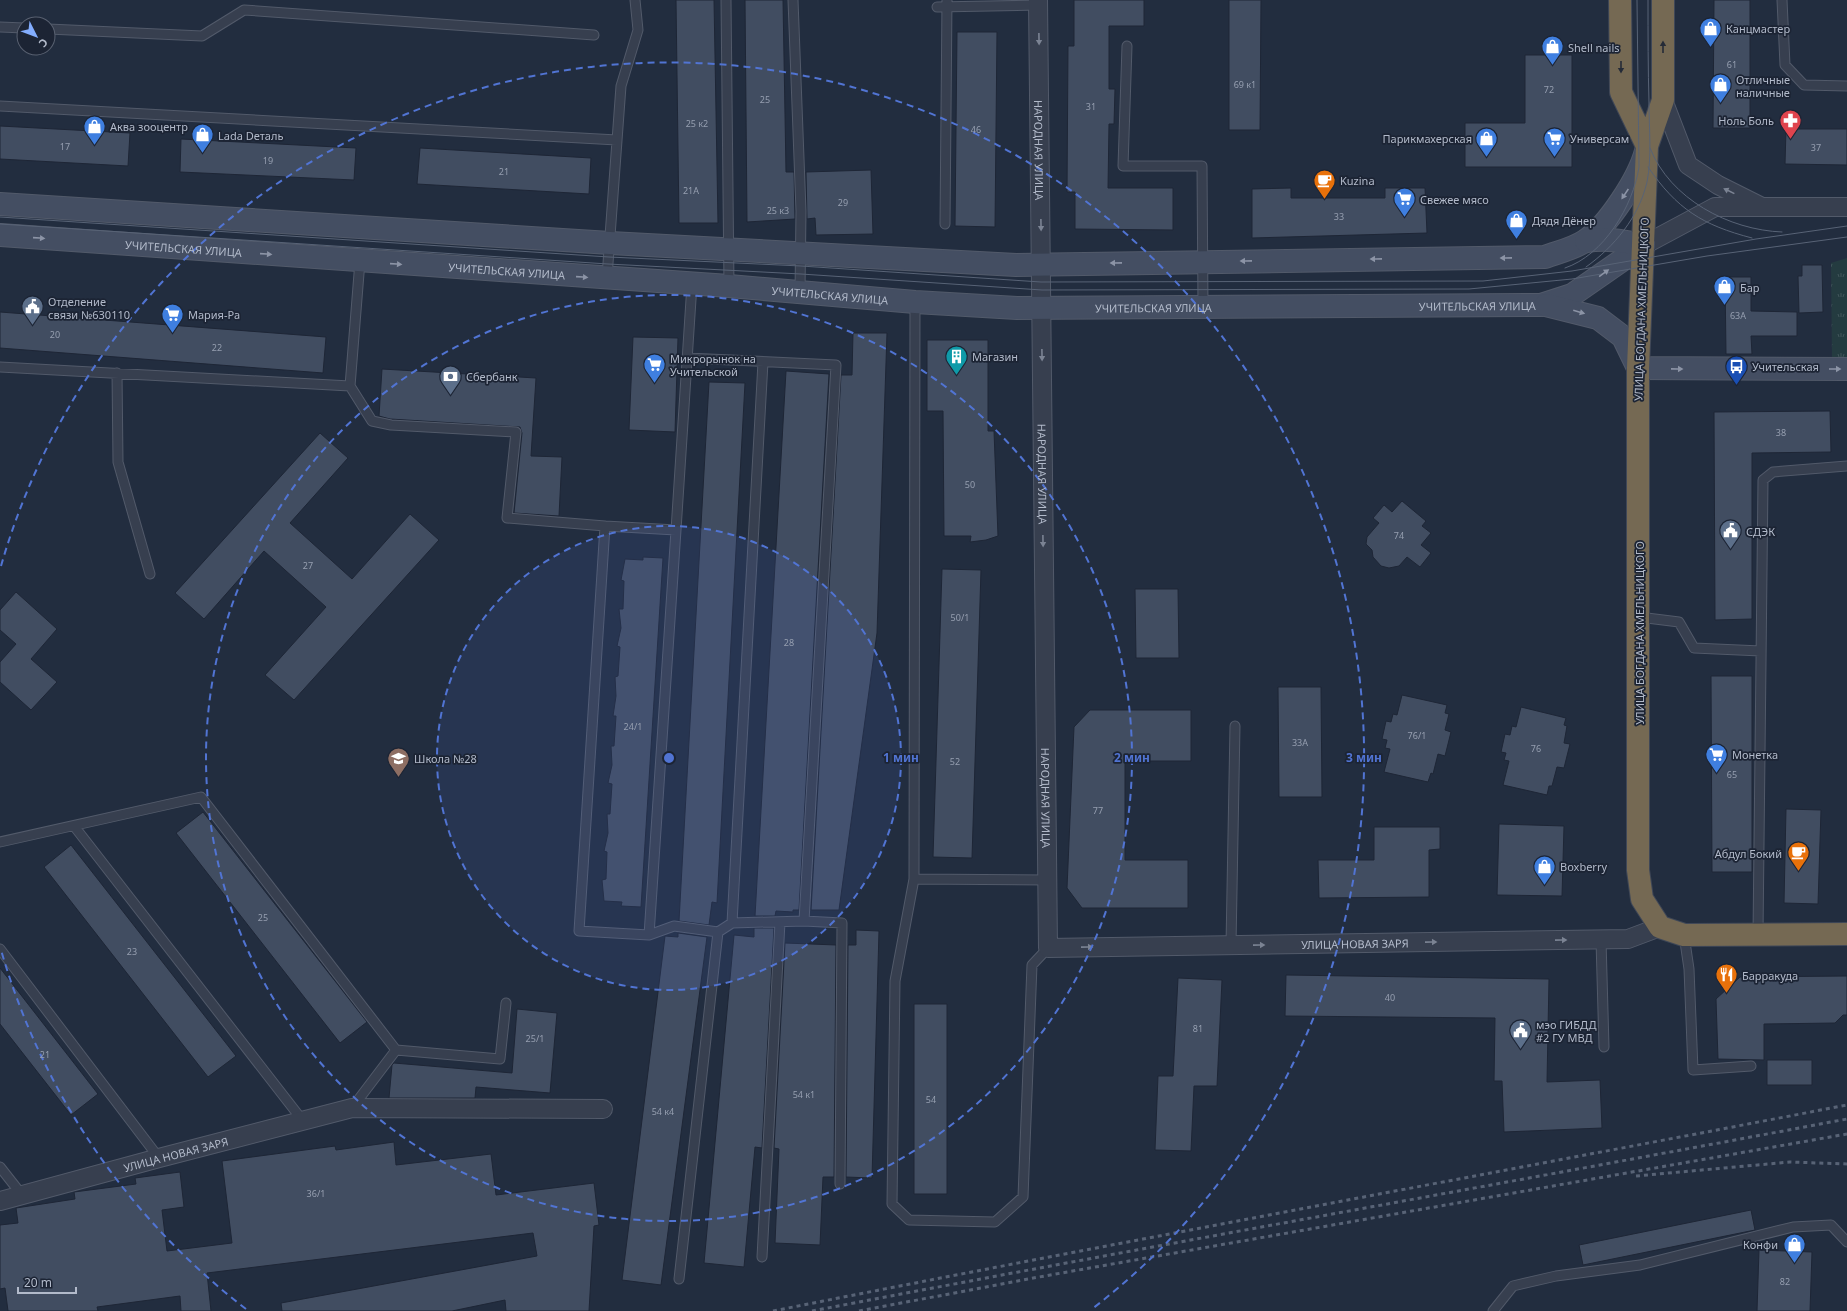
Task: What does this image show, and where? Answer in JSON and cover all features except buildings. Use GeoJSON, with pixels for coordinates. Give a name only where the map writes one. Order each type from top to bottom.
{"type":"FeatureCollection","features":[{"type":"Feature","properties":{"kind":"highway","name":"УЛИЦА БОГДАНА ХМЕЛЬНИЦКОГО"},"geometry":{"type":"LineString","coordinates":[[1620,0],[1621,92],[1647,146]]}},
{"type":"Feature","properties":{"kind":"highway","name":"УЛИЦА БОГДАНА ХМЕЛЬНИЦКОГО"},"geometry":{"type":"LineString","coordinates":[[1660,927],[1642,899],[1638,870],[1638,368],[1647,146],[1663,100],[1663,0]]}},
{"type":"Feature","properties":{"kind":"highway"},"geometry":{"type":"LineString","coordinates":[[1660,927],[1684,935],[1847,934]]}},
{"type":"Feature","properties":{"kind":"main road"},"geometry":{"type":"LineString","coordinates":[[1586,241],[1609,218],[1628,190],[1641,167],[1647,146]]}},
{"type":"Feature","properties":{"kind":"main road"},"geometry":{"type":"LineString","coordinates":[[0,204],[610,243],[1042,265],[1545,257],[1572,248],[1586,241],[1606,238],[1644,245]]}},
{"type":"Feature","properties":{"kind":"main road","name":"УЧИТЕЛЬСКАЯ УЛИЦА"},"geometry":{"type":"LineString","coordinates":[[0,235],[729,286],[915,302],[1042,309],[1541,304],[1572,296],[1644,245]]}},
{"type":"Feature","properties":{"kind":"main road"},"geometry":{"type":"LineString","coordinates":[[1541,304],[1598,318],[1623,337],[1638,368],[1847,369]]}},
{"type":"Feature","properties":{"kind":"street","name":"НАРОДНАЯ УЛИЦА"},"geometry":{"type":"LineString","coordinates":[[1038,3],[1042,265],[1048,948]]}},
{"type":"Feature","properties":{"kind":"street"},"geometry":{"type":"LineString","coordinates":[[1663,100],[1688,165],[1718,185],[1764,208]]}},
{"type":"Feature","properties":{"kind":"street","name":"УЧИТЕЛЬСКАЯ УЛИЦА"},"geometry":{"type":"LineString","coordinates":[[1644,245],[1715,207],[1847,207]]}},
{"type":"Feature","properties":{"kind":"street","name":"УЛИЦА НОВАЯ ЗАРЯ"},"geometry":{"type":"LineString","coordinates":[[1048,948],[1601,940],[1628,939],[1660,927]]}},
{"type":"Feature","properties":{"kind":"street","name":"УЛИЦА НОВАЯ ЗАРЯ"},"geometry":{"type":"LineString","coordinates":[[0,1201],[352,1108],[603,1108]]}},
{"type":"Feature","properties":{"kind":"lane"},"geometry":{"type":"LineString","coordinates":[[607,278],[621,86],[638,30],[635,0]]}},
{"type":"Feature","properties":{"kind":"lane"},"geometry":{"type":"LineString","coordinates":[[726,0],[730,250],[729,286]]}},
{"type":"Feature","properties":{"kind":"lane"},"geometry":{"type":"LineString","coordinates":[[793,0],[801,211],[800,292]]}},
{"type":"Feature","properties":{"kind":"lane"},"geometry":{"type":"LineString","coordinates":[[1782,0],[1785,65],[1804,85],[1847,86]]}},
{"type":"Feature","properties":{"kind":"lane"},"geometry":{"type":"LineString","coordinates":[[937,7],[947,4],[1038,3]]}},
{"type":"Feature","properties":{"kind":"lane"},"geometry":{"type":"LineString","coordinates":[[945,224],[947,4]]}},
{"type":"Feature","properties":{"kind":"lane"},"geometry":{"type":"LineString","coordinates":[[56,29],[202,36],[244,10],[594,35]]}},
{"type":"Feature","properties":{"kind":"lane"},"geometry":{"type":"LineString","coordinates":[[0,27],[16,28]]}},
{"type":"Feature","properties":{"kind":"lane"},"geometry":{"type":"LineString","coordinates":[[1127,46],[1123,166],[1202,166],[1203,308]]}},
{"type":"Feature","properties":{"kind":"lane"},"geometry":{"type":"LineString","coordinates":[[0,106],[617,140]]}},
{"type":"Feature","properties":{"kind":"lane"},"geometry":{"type":"LineString","coordinates":[[360,261],[350,386],[372,421],[391,425],[516,432],[507,518],[676,530]]}},
{"type":"Feature","properties":{"kind":"lane"},"geometry":{"type":"LineString","coordinates":[[649,935],[692,284]]}},
{"type":"Feature","properties":{"kind":"lane"},"geometry":{"type":"LineString","coordinates":[[915,302],[914,879],[895,981],[892,1204],[909,1220],[995,1222],[1023,1197],[1032,965],[1048,948]]}},
{"type":"Feature","properties":{"kind":"lane"},"geometry":{"type":"LineString","coordinates":[[687,358],[836,365],[804,921]]}},
{"type":"Feature","properties":{"kind":"lane"},"geometry":{"type":"LineString","coordinates":[[732,924],[763,362]]}},
{"type":"Feature","properties":{"kind":"lane"},"geometry":{"type":"LineString","coordinates":[[0,367],[350,386]]}},
{"type":"Feature","properties":{"kind":"lane"},"geometry":{"type":"LineString","coordinates":[[117,373],[118,462],[150,574]]}},
{"type":"Feature","properties":{"kind":"lane"},"geometry":{"type":"LineString","coordinates":[[1758,935],[1763,480],[1773,472],[1847,466]]}},
{"type":"Feature","properties":{"kind":"lane"},"geometry":{"type":"LineString","coordinates":[[604,526],[579,931],[649,935],[674,926],[718,932],[732,924],[804,921],[842,923],[840,1184]]}},
{"type":"Feature","properties":{"kind":"lane"},"geometry":{"type":"LineString","coordinates":[[1639,617],[1680,622],[1694,648],[1761,652]]}},
{"type":"Feature","properties":{"kind":"lane"},"geometry":{"type":"LineString","coordinates":[[1231,945],[1235,726]]}},
{"type":"Feature","properties":{"kind":"lane"},"geometry":{"type":"LineString","coordinates":[[0,842],[201,797],[396,1050],[500,1059],[506,1003]]}},
{"type":"Feature","properties":{"kind":"lane"},"geometry":{"type":"LineString","coordinates":[[74,826],[303,1121]]}},
{"type":"Feature","properties":{"kind":"lane"},"geometry":{"type":"LineString","coordinates":[[914,879],[1047,880]]}},
{"type":"Feature","properties":{"kind":"lane"},"geometry":{"type":"LineString","coordinates":[[762,1257],[780,922]]}},
{"type":"Feature","properties":{"kind":"lane"},"geometry":{"type":"LineString","coordinates":[[679,1279],[718,932]]}},
{"type":"Feature","properties":{"kind":"lane"},"geometry":{"type":"LineString","coordinates":[[1684,935],[1689,969],[1693,1070],[1751,1066]]}},
{"type":"Feature","properties":{"kind":"lane"},"geometry":{"type":"LineString","coordinates":[[1601,940],[1604,1047]]}},
{"type":"Feature","properties":{"kind":"lane"},"geometry":{"type":"LineString","coordinates":[[0,949],[159,1158]]}},
{"type":"Feature","properties":{"kind":"lane"},"geometry":{"type":"LineString","coordinates":[[352,1108],[396,1050]]}},
{"type":"Feature","properties":{"kind":"lane"},"geometry":{"type":"LineString","coordinates":[[0,1167],[22,1195]]}},
{"type":"Feature","properties":{"kind":"lane"},"geometry":{"type":"LineString","coordinates":[[1493,1311],[1513,1286],[1556,1276],[1640,1266],[1793,1227],[1831,1225],[1847,1242]]}},
{"type":"Feature","properties":{"kind":"green space"},"geometry":{"type":"Polygon","coordinates":[[[1847,258],[1847,358],[1832,358],[1831,263],[1847,258]]]}},
{"type":"Feature","properties":{"kind":"tram line"},"geometry":{"type":"LineString","coordinates":[[1565,268],[1579,262],[1604,241],[1623,213],[1636,182],[1639,167],[1637,0]]}},
{"type":"Feature","properties":{"kind":"tram line"},"geometry":{"type":"LineString","coordinates":[[1586,267],[1615,241],[1632,219],[1647,182],[1650,153],[1648,0]]}},
{"type":"Feature","properties":{"kind":"tram line"},"geometry":{"type":"LineString","coordinates":[[1650,148],[1659,166],[1672,182],[1687,196],[1704,208],[1722,218],[1742,225],[1762,230],[1782,232]]}},
{"type":"Feature","properties":{"kind":"tram line"},"geometry":{"type":"LineString","coordinates":[[1648,167],[1669,194],[1692,213],[1719,227],[1752,238]]}},
{"type":"Feature","properties":{"kind":"tram line"},"geometry":{"type":"LineString","coordinates":[[0,217],[609,257],[801,266],[1041,282],[1483,281],[1572,271],[1756,239],[1847,226]]}},
{"type":"Feature","properties":{"kind":"tram line"},"geometry":{"type":"LineString","coordinates":[[0,224],[608,264],[801,274],[1042,290],[1469,289],[1572,279],[1707,256],[1847,237]]}},
{"type":"Feature","properties":{"kind":"railway"},"geometry":{"type":"LineString","coordinates":[[773,1311],[1847,1105]]}},
{"type":"Feature","properties":{"kind":"railway"},"geometry":{"type":"LineString","coordinates":[[812,1311],[1847,1119]]}},
{"type":"Feature","properties":{"kind":"railway"},"geometry":{"type":"LineString","coordinates":[[859,1311],[1039,1277],[1847,1134]]}},
{"type":"Feature","properties":{"kind":"railway"},"geometry":{"type":"LineString","coordinates":[[1636,1176],[1790,1162],[1847,1164]]}},
{"type":"Feature","properties":{"kind":"place","name":"Канцмастер"},"geometry":{"type":"Point","coordinates":[1710,48]}},
{"type":"Feature","properties":{"kind":"place","name":"Shell nails"},"geometry":{"type":"Point","coordinates":[1553,66]}},
{"type":"Feature","properties":{"kind":"place","name":"Отличные наличные"},"geometry":{"type":"Point","coordinates":[1720,104]}},
{"type":"Feature","properties":{"kind":"place","name":"Ноль Боль"},"geometry":{"type":"Point","coordinates":[1790,140]}},
{"type":"Feature","properties":{"kind":"place","name":"Аква зооцентр"},"geometry":{"type":"Point","coordinates":[94,146]}},
{"type":"Feature","properties":{"kind":"place","name":"Lada Dеталь"},"geometry":{"type":"Point","coordinates":[202,154]}},
{"type":"Feature","properties":{"kind":"place","name":"Парикмахерская"},"geometry":{"type":"Point","coordinates":[1487,158]}},
{"type":"Feature","properties":{"kind":"place","name":"Универсам"},"geometry":{"type":"Point","coordinates":[1554,158]}},
{"type":"Feature","properties":{"kind":"place","name":"Kuzina"},"geometry":{"type":"Point","coordinates":[1324,200]}},
{"type":"Feature","properties":{"kind":"place","name":"Свежее мясо"},"geometry":{"type":"Point","coordinates":[1405,218]}},
{"type":"Feature","properties":{"kind":"place","name":"Дядя Дёнер"},"geometry":{"type":"Point","coordinates":[1516,240]}},
{"type":"Feature","properties":{"kind":"place","name":"Бар"},"geometry":{"type":"Point","coordinates":[1725,306]}},
{"type":"Feature","properties":{"kind":"place","name":"Отделение связи №630110"},"geometry":{"type":"Point","coordinates":[32,326]}},
{"type":"Feature","properties":{"kind":"place","name":"Мария-Ра"},"geometry":{"type":"Point","coordinates":[173,334]}},
{"type":"Feature","properties":{"kind":"place","name":"Магазин"},"geometry":{"type":"Point","coordinates":[957,376]}},
{"type":"Feature","properties":{"kind":"place","name":"Микрорынок на Учительской"},"geometry":{"type":"Point","coordinates":[654,384]}},
{"type":"Feature","properties":{"kind":"place","name":"Учительская"},"geometry":{"type":"Point","coordinates":[1736,386]}},
{"type":"Feature","properties":{"kind":"place","name":"Сбербанк"},"geometry":{"type":"Point","coordinates":[450,396]}},
{"type":"Feature","properties":{"kind":"place","name":"СДЭК"},"geometry":{"type":"Point","coordinates":[1731,550]}},
{"type":"Feature","properties":{"kind":"place","name":"Монетка"},"geometry":{"type":"Point","coordinates":[1717,774]}},
{"type":"Feature","properties":{"kind":"place","name":"Школа №28"},"geometry":{"type":"Point","coordinates":[399,778]}},
{"type":"Feature","properties":{"kind":"place","name":"Абдул Бокий"},"geometry":{"type":"Point","coordinates":[1798,872]}},
{"type":"Feature","properties":{"kind":"place","name":"Boxberry"},"geometry":{"type":"Point","coordinates":[1544,886]}},
{"type":"Feature","properties":{"kind":"place","name":"Барракуда"},"geometry":{"type":"Point","coordinates":[1727,994]}},
{"type":"Feature","properties":{"kind":"place","name":"мэо ГИБДД #2 ГУ МВД"},"geometry":{"type":"Point","coordinates":[1521,1050]}},
{"type":"Feature","properties":{"kind":"place","name":"Конфи"},"geometry":{"type":"Point","coordinates":[1794,1264]}}]}
